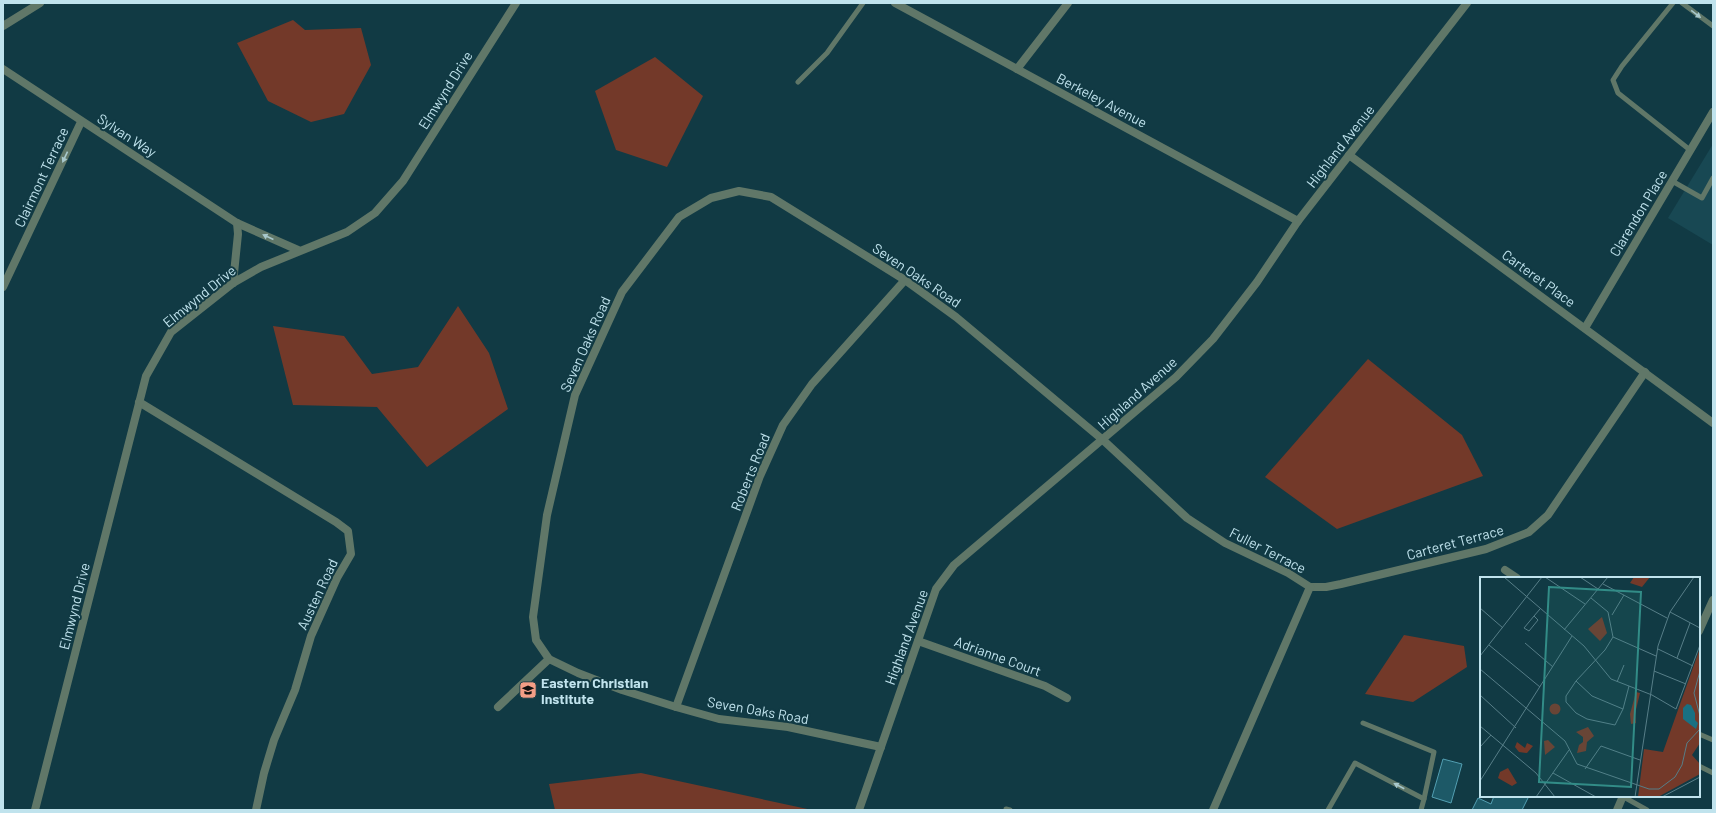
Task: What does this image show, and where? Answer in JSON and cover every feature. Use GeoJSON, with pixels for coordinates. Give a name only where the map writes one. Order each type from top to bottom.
{"type":"FeatureCollection","features":[{"type":"Feature","properties":{"kind":"street"},"geometry":{"type":"LineString","coordinates":[[3,26],[40,3]]}},
{"type":"Feature","properties":{"kind":"street","name":"Elmwynd Drive"},"geometry":{"type":"LineString","coordinates":[[36,810],[146,376],[171,332],[233,283],[261,267],[298,250],[347,232],[375,213],[403,181],[516,3]]}},
{"type":"Feature","properties":{"kind":"street","name":"Berkeley Avenue"},"geometry":{"type":"LineString","coordinates":[[895,3],[1298,220]]}},
{"type":"Feature","properties":{"kind":"street"},"geometry":{"type":"LineString","coordinates":[[1017,69],[1068,3]]}},
{"type":"Feature","properties":{"kind":"street","name":"Highland Avenue"},"geometry":{"type":"LineString","coordinates":[[859,810],[936,589],[954,565],[1176,377],[1213,339],[1257,282],[1298,220],[1467,3]]}},
{"type":"Feature","properties":{"kind":"street","name":"Sylvan Way"},"geometry":{"type":"LineString","coordinates":[[3,69],[237,222],[298,250]]}},
{"type":"Feature","properties":{"kind":"street","name":"Clarendon Place"},"geometry":{"type":"LineString","coordinates":[[1585,328],[1690,150],[1712,117]]}},
{"type":"Feature","properties":{"kind":"street","name":"Clairmont Terrace"},"geometry":{"type":"LineString","coordinates":[[3,287],[82,122]]}},
{"type":"Feature","properties":{"kind":"street","name":"Carteret Place"},"geometry":{"type":"LineString","coordinates":[[1349,155],[1713,423]]}},
{"type":"Feature","properties":{"kind":"street","name":"Seven Oaks Road"},"geometry":{"type":"LineString","coordinates":[[881,747],[788,727],[719,719],[676,707],[622,690],[578,673],[549,659],[536,640],[533,617],[548,515],[575,395],[622,292],[679,217],[711,198],[739,191],[771,197],[905,280],[956,317],[1103,440]]}},
{"type":"Feature","properties":{"kind":"street"},"geometry":{"type":"LineString","coordinates":[[233,283],[238,234],[237,222]]}},
{"type":"Feature","properties":{"kind":"street","name":"Roberts Road"},"geometry":{"type":"LineString","coordinates":[[676,707],[760,476],[783,425],[812,384],[905,280]]}},
{"type":"Feature","properties":{"kind":"street","name":"Carteret Terrace"},"geometry":{"type":"LineString","coordinates":[[1310,587],[1326,587],[1341,584],[1486,549],[1529,532],[1548,515],[1645,372]]}},
{"type":"Feature","properties":{"kind":"street","name":"Austen Road"},"geometry":{"type":"LineString","coordinates":[[139,402],[348,531],[351,554],[337,578],[311,636],[295,690],[274,740],[264,773],[256,810]]}},
{"type":"Feature","properties":{"kind":"street","name":"Fuller Terrace"},"geometry":{"type":"LineString","coordinates":[[1103,440],[1187,518],[1225,543],[1288,573],[1310,587],[1214,810]]}},
{"type":"Feature","properties":{"kind":"street"},"geometry":{"type":"LineString","coordinates":[[1505,570],[1516,577]]}},
{"type":"Feature","properties":{"kind":"street"},"geometry":{"type":"LineString","coordinates":[[1700,629],[1713,602]]}},
{"type":"Feature","properties":{"kind":"street","name":"Adrianne Court"},"geometry":{"type":"LineString","coordinates":[[918,641],[1045,686],[1067,698]]}},
{"type":"Feature","properties":{"kind":"street"},"geometry":{"type":"LineString","coordinates":[[498,707],[549,659]]}},
{"type":"Feature","properties":{"kind":"street"},"geometry":{"type":"LineString","coordinates":[[1617,810],[1622,797]]}},
{"type":"Feature","properties":{"kind":"lane"},"geometry":{"type":"LineString","coordinates":[[798,82],[827,52],[863,3]]}},
{"type":"Feature","properties":{"kind":"lane"},"geometry":{"type":"LineString","coordinates":[[1673,3],[1622,66],[1613,80],[1618,93],[1690,150]]}},
{"type":"Feature","properties":{"kind":"lane"},"geometry":{"type":"LineString","coordinates":[[1682,3],[1713,26]]}},
{"type":"Feature","properties":{"kind":"lane"},"geometry":{"type":"LineString","coordinates":[[1672,181],[1702,198],[1713,178]]}},
{"type":"Feature","properties":{"kind":"lane"},"geometry":{"type":"LineString","coordinates":[[1363,723],[1434,752],[1421,810]]}},
{"type":"Feature","properties":{"kind":"lane"},"geometry":{"type":"LineString","coordinates":[[1700,734],[1713,740]]}},
{"type":"Feature","properties":{"kind":"lane"},"geometry":{"type":"LineString","coordinates":[[1328,810],[1355,763],[1424,800]]}},
{"type":"Feature","properties":{"kind":"lane"},"geometry":{"type":"LineString","coordinates":[[1700,766],[1713,773]]}},
{"type":"Feature","properties":{"kind":"lane"},"geometry":{"type":"LineString","coordinates":[[1622,797],[1647,810]]}},
{"type":"Feature","properties":{"kind":"lane"},"geometry":{"type":"LineString","coordinates":[[1006,810],[1010,810]]}},
{"type":"Feature","properties":{"kind":"shaded area"},"geometry":{"type":"Polygon","coordinates":[[[293,20],[305,30],[361,28],[371,65],[344,114],[311,122],[268,101],[237,43],[293,20]]]}},
{"type":"Feature","properties":{"kind":"shaded area"},"geometry":{"type":"Polygon","coordinates":[[[655,57],[703,96],[667,167],[616,150],[595,91],[655,57]]]}},
{"type":"Feature","properties":{"kind":"shaded area"},"geometry":{"type":"Polygon","coordinates":[[[1713,144],[1713,245],[1668,218],[1713,144]]]}},
{"type":"Feature","properties":{"kind":"shaded area"},"geometry":{"type":"Polygon","coordinates":[[[458,306],[489,353],[508,409],[427,467],[377,407],[293,405],[273,326],[344,336],[372,374],[418,367],[458,306]]]}},
{"type":"Feature","properties":{"kind":"shaded area"},"geometry":{"type":"Polygon","coordinates":[[[1368,359],[1462,435],[1483,476],[1337,529],[1265,477],[1368,359]]]}},
{"type":"Feature","properties":{"kind":"shaded area"},"geometry":{"type":"Polygon","coordinates":[[[1404,635],[1464,646],[1467,667],[1413,702],[1365,694],[1404,635]]]}},
{"type":"Feature","properties":{"kind":"shaded area"},"geometry":{"type":"Polygon","coordinates":[[[641,773],[812,810],[555,810],[549,784],[641,773]]]}},
{"type":"Feature","properties":{"kind":"building"},"geometry":{"type":"Polygon","coordinates":[[[1443,759],[1462,764],[1451,803],[1432,797],[1443,759]]]}},
{"type":"Feature","properties":{"kind":"building"},"geometry":{"type":"Polygon","coordinates":[[[1494,797],[1528,797],[1522,810],[1472,810],[1478,798],[1491,804],[1494,797]]]}},
{"type":"Feature","properties":{"kind":"place","name":"Eastern Christian Institute"},"geometry":{"type":"Point","coordinates":[528,690]}}]}
